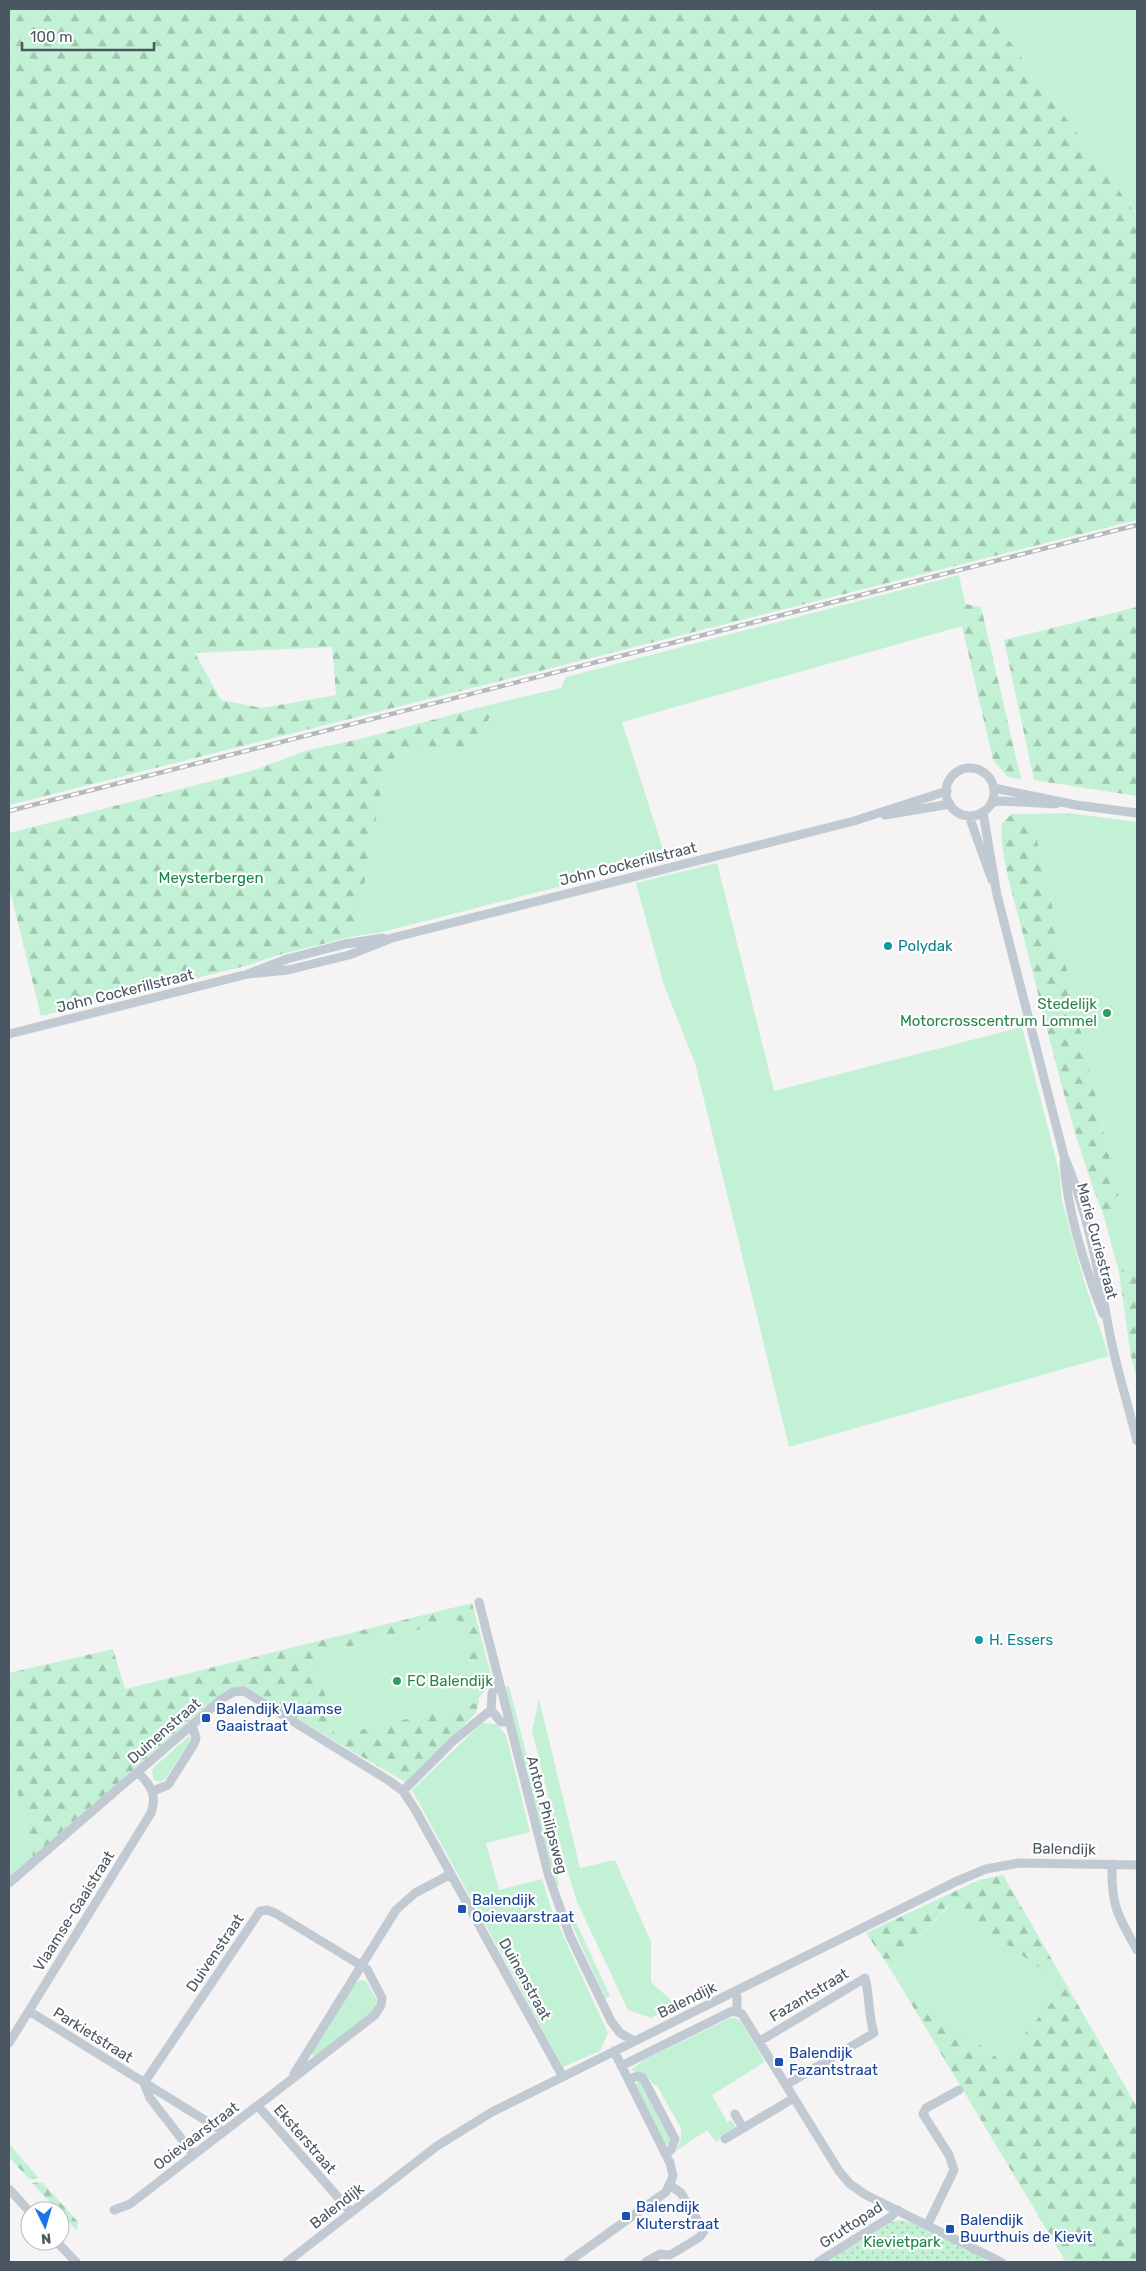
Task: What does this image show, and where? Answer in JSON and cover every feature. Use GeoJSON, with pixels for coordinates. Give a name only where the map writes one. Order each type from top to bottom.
{"type":"FeatureCollection","features":[{"type":"Feature","properties":{"kind":"street"},"geometry":{"type":"LineString","coordinates":[[992,803],[994,788],[987,775],[973,768],[958,772],[948,783],[947,791],[950,804],[962,814],[970,816],[983,812],[992,803],[1000,801],[1076,805]]}},
{"type":"Feature","properties":{"kind":"street"},"geometry":{"type":"LineString","coordinates":[[994,788],[1076,805],[1137,813]]}},
{"type":"Feature","properties":{"kind":"street","name":"John Cockerillstraat"},"geometry":{"type":"LineString","coordinates":[[9,1034],[248,974],[288,970],[349,955],[392,938],[872,816],[947,791]]}},
{"type":"Feature","properties":{"kind":"street","name":"John Cockerillstraat"},"geometry":{"type":"LineString","coordinates":[[872,816],[950,804]]}},
{"type":"Feature","properties":{"kind":"street"},"geometry":{"type":"LineString","coordinates":[[983,812],[998,894]]}},
{"type":"Feature","properties":{"kind":"street"},"geometry":{"type":"LineString","coordinates":[[970,816],[998,894]]}},
{"type":"Feature","properties":{"kind":"street","name":"Marie Curiestraat"},"geometry":{"type":"LineString","coordinates":[[998,894],[1064,1156],[1081,1202],[1099,1273],[1109,1331],[1137,1441]]}},
{"type":"Feature","properties":{"kind":"street","name":"Anton Philipsweg"},"geometry":{"type":"LineString","coordinates":[[479,1602],[540,1846],[567,1929],[611,2021],[620,2033],[634,2041]]}},
{"type":"Feature","properties":{"kind":"street"},"geometry":{"type":"LineString","coordinates":[[499,1682],[492,1693],[491,1710],[501,1722],[508,1722]]}},
{"type":"Feature","properties":{"kind":"street","name":"Duinenstraat"},"geometry":{"type":"LineString","coordinates":[[9,1883],[192,1725],[233,1692],[244,1691],[403,1791],[563,2077]]}},
{"type":"Feature","properties":{"kind":"street"},"geometry":{"type":"LineString","coordinates":[[403,1791],[460,1736],[491,1710]]}},
{"type":"Feature","properties":{"kind":"street"},"geometry":{"type":"LineString","coordinates":[[138,1772],[153,1791],[168,1785],[194,1744],[196,1738],[192,1725]]}},
{"type":"Feature","properties":{"kind":"street","name":"Vlaamse-Gaaistraat"},"geometry":{"type":"LineString","coordinates":[[9,2043],[151,1813],[155,1800],[153,1791]]}},
{"type":"Feature","properties":{"kind":"street","name":"Balendijk"},"geometry":{"type":"LineString","coordinates":[[287,2262],[454,2134],[492,2112],[955,1882],[986,1869],[1035,1862],[1137,1865]]}},
{"type":"Feature","properties":{"kind":"street"},"geometry":{"type":"LineString","coordinates":[[1112,1864],[1113,1899],[1116,1910],[1137,1950]]}},
{"type":"Feature","properties":{"kind":"street","name":"Ooievaarstraat"},"geometry":{"type":"LineString","coordinates":[[291,2079],[361,1966],[403,1903],[415,1893],[451,1874]]}},
{"type":"Feature","properties":{"kind":"street","name":"Duivenstraat"},"geometry":{"type":"LineString","coordinates":[[144,2082],[260,1911],[267,1910],[275,1913],[361,1966]]}},
{"type":"Feature","properties":{"kind":"street","name":"Ooievaarstraat"},"geometry":{"type":"LineString","coordinates":[[114,2210],[130,2204],[379,2010],[382,1998],[380,1992],[366,1969],[361,1966]]}},
{"type":"Feature","properties":{"kind":"street","name":"Fazantstraat"},"geometry":{"type":"LineString","coordinates":[[760,2041],[865,1978],[869,1992],[870,2019],[874,2033],[786,2085]]}},
{"type":"Feature","properties":{"kind":"street"},"geometry":{"type":"LineString","coordinates":[[734,1992],[737,1997],[737,2012]]}},
{"type":"Feature","properties":{"kind":"street","name":"Parkietstraat"},"geometry":{"type":"LineString","coordinates":[[29,2011],[224,2132]]}},
{"type":"Feature","properties":{"kind":"street"},"geometry":{"type":"LineString","coordinates":[[622,2066],[728,2013],[737,2012],[746,2019],[843,2177],[858,2190],[928,2224],[997,2261]]}},
{"type":"Feature","properties":{"kind":"street"},"geometry":{"type":"LineString","coordinates":[[568,2262],[661,2196],[670,2186],[672,2170],[614,2052]]}},
{"type":"Feature","properties":{"kind":"street"},"geometry":{"type":"LineString","coordinates":[[628,2079],[638,2076],[644,2078],[675,2139],[674,2145],[665,2154]]}},
{"type":"Feature","properties":{"kind":"street"},"geometry":{"type":"LineString","coordinates":[[144,2082],[150,2098],[194,2155]]}},
{"type":"Feature","properties":{"kind":"street"},"geometry":{"type":"LineString","coordinates":[[928,2224],[954,2170],[949,2155],[923,2114],[926,2108],[959,2090]]}},
{"type":"Feature","properties":{"kind":"street"},"geometry":{"type":"LineString","coordinates":[[725,2139],[794,2098]]}},
{"type":"Feature","properties":{"kind":"street","name":"Eksterstraat"},"geometry":{"type":"LineString","coordinates":[[258,2106],[351,2212]]}},
{"type":"Feature","properties":{"kind":"street"},"geometry":{"type":"LineString","coordinates":[[735,2114],[743,2128]]}},
{"type":"Feature","properties":{"kind":"street"},"geometry":{"type":"LineString","coordinates":[[646,2262],[660,2254],[670,2255],[700,2236],[704,2231],[681,2193],[670,2186]]}},
{"type":"Feature","properties":{"kind":"street"},"geometry":{"type":"LineString","coordinates":[[9,2189],[20,2201]]}},
{"type":"Feature","properties":{"kind":"street","name":"Gruttopad"},"geometry":{"type":"LineString","coordinates":[[818,2262],[889,2218],[898,2210]]}},
{"type":"Feature","properties":{"kind":"street"},"geometry":{"type":"LineString","coordinates":[[66,2251],[76,2262]]}},
{"type":"Feature","properties":{"kind":"green space"},"geometry":{"type":"Polygon","coordinates":[[[9,9],[986,9],[1137,215],[1137,520],[9,805],[9,9]],[[332,647],[195,653],[221,700],[262,708],[336,695],[332,647]]]}},
{"type":"Feature","properties":{"kind":"green space"},"geometry":{"type":"Polygon","coordinates":[[[986,9],[1137,9],[1137,215],[986,9]]]}},
{"type":"Feature","properties":{"kind":"green space"},"geometry":{"type":"Polygon","coordinates":[[[959,575],[965,604],[960,613],[962,626],[622,722],[663,849],[583,871],[582,881],[382,932],[355,936],[385,769],[398,754],[473,749],[497,703],[561,688],[566,677],[959,575]]]}},
{"type":"Feature","properties":{"kind":"green space"},"geometry":{"type":"Polygon","coordinates":[[[965,604],[981,607],[1021,779],[1008,777],[993,760],[962,626],[960,613],[965,604]]]}},
{"type":"Feature","properties":{"kind":"green space"},"geometry":{"type":"Polygon","coordinates":[[[1137,607],[1137,796],[1034,780],[1004,640],[1137,607]]]}},
{"type":"Feature","properties":{"kind":"green space","name":"Meysterbergen"},"geometry":{"type":"Polygon","coordinates":[[[497,703],[473,749],[398,754],[385,769],[355,936],[282,954],[245,966],[41,1016],[9,886],[9,833],[255,770],[305,751],[360,739],[497,703]]]}},
{"type":"Feature","properties":{"kind":"green space","name":"Stedelijk Motorcrosscentrum Lommel"},"geometry":{"type":"Polygon","coordinates":[[[1068,813],[1137,822],[1137,1261],[1119,1272],[1104,1217],[1120,1203],[1031,814],[1068,813]]]}},
{"type":"Feature","properties":{"kind":"green space"},"geometry":{"type":"Polygon","coordinates":[[[1012,814],[1031,814],[1120,1203],[1104,1217],[1070,1115],[1009,882],[1003,849],[1002,823],[1012,814]]]}},
{"type":"Feature","properties":{"kind":"green space"},"geometry":{"type":"Polygon","coordinates":[[[717,863],[774,1091],[1022,1027],[1059,1171],[1062,1201],[1083,1278],[1109,1356],[789,1447],[695,1063],[664,985],[636,883],[717,863]]]}},
{"type":"Feature","properties":{"kind":"green space"},"geometry":{"type":"Polygon","coordinates":[[[1137,1261],[1137,1381],[1131,1356],[1119,1272],[1137,1261]]]}},
{"type":"Feature","properties":{"kind":"green space"},"geometry":{"type":"Polygon","coordinates":[[[472,1603],[486,1656],[469,1662],[458,1620],[315,1655],[335,1736],[479,1702],[476,1713],[407,1783],[246,1687],[233,1688],[205,1707],[33,1857],[9,1759],[9,1673],[113,1649],[125,1689],[472,1603]]]}},
{"type":"Feature","properties":{"kind":"green space","name":"FC Balendijk"},"geometry":{"type":"Polygon","coordinates":[[[459,1620],[469,1662],[486,1656],[493,1682],[478,1699],[479,1702],[335,1736],[315,1655],[459,1620]]]}},
{"type":"Feature","properties":{"kind":"green space"},"geometry":{"type":"Polygon","coordinates":[[[509,1686],[559,1886],[556,1886],[504,1687],[509,1686]]]}},
{"type":"Feature","properties":{"kind":"green space"},"geometry":{"type":"Polygon","coordinates":[[[539,1699],[580,1868],[615,1860],[651,1942],[651,1982],[674,2003],[671,2008],[651,2018],[628,2010],[577,1902],[564,1859],[532,1731],[539,1699]]]}},
{"type":"Feature","properties":{"kind":"green space"},"geometry":{"type":"Polygon","coordinates":[[[482,1723],[496,1724],[506,1735],[530,1832],[486,1843],[499,1890],[542,1879],[552,1911],[608,2033],[600,2051],[563,2067],[412,1790],[482,1723]]]}},
{"type":"Feature","properties":{"kind":"green space"},"geometry":{"type":"Polygon","coordinates":[[[190,1737],[190,1742],[166,1778],[161,1782],[154,1780],[152,1772],[154,1767],[190,1737]]]}},
{"type":"Feature","properties":{"kind":"green space"},"geometry":{"type":"Polygon","coordinates":[[[9,1759],[33,1857],[9,1877],[9,1759]]]}},
{"type":"Feature","properties":{"kind":"green space"},"geometry":{"type":"Polygon","coordinates":[[[1003,1875],[1137,2107],[1137,2262],[1066,2262],[891,1970],[866,1933],[979,1880],[1003,1875]],[[949,1904],[891,1970],[945,2018],[1001,2061],[1066,1986],[949,1904]]]}},
{"type":"Feature","properties":{"kind":"green space"},"geometry":{"type":"Polygon","coordinates":[[[950,1904],[1067,1986],[1001,2061],[945,2018],[891,1970],[950,1904]]]}},
{"type":"Feature","properties":{"kind":"green space"},"geometry":{"type":"Polygon","coordinates":[[[568,1916],[573,1916],[610,1996],[605,1998],[568,1916]]]}},
{"type":"Feature","properties":{"kind":"green space"},"geometry":{"type":"Polygon","coordinates":[[[360,1980],[366,1981],[377,2000],[373,2012],[317,2056],[313,2056],[312,2051],[355,1984],[360,1980]]]}},
{"type":"Feature","properties":{"kind":"green space"},"geometry":{"type":"Polygon","coordinates":[[[730,2018],[736,2018],[741,2021],[765,2062],[712,2095],[727,2122],[731,2120],[737,2129],[716,2142],[707,2130],[676,2151],[681,2139],[681,2128],[657,2086],[652,2083],[647,2075],[631,2070],[644,2060],[730,2018]]]}},
{"type":"Feature","properties":{"kind":"green space"},"geometry":{"type":"Polygon","coordinates":[[[638,2080],[642,2081],[671,2139],[669,2144],[665,2145],[635,2086],[638,2080]]]}},
{"type":"Feature","properties":{"kind":"green space"},"geometry":{"type":"Polygon","coordinates":[[[9,2144],[39,2178],[29,2179],[9,2157],[9,2144]]]}},
{"type":"Feature","properties":{"kind":"green space"},"geometry":{"type":"Polygon","coordinates":[[[42,2182],[59,2201],[49,2201],[32,2183],[42,2182]]]}},
{"type":"Feature","properties":{"kind":"green space"},"geometry":{"type":"Polygon","coordinates":[[[70,2213],[78,2222],[77,2231],[70,2224],[70,2213]]]}},
{"type":"Feature","properties":{"kind":"green space","name":"Kievietpark"},"geometry":{"type":"Polygon","coordinates":[[[900,2220],[910,2222],[985,2258],[985,2262],[827,2262],[891,2222],[900,2220]]]}},
{"type":"Feature","properties":{"kind":"railway"},"geometry":{"type":"LineString","coordinates":[[9,811],[1137,525]]}},
{"type":"Feature","properties":{"kind":"place","name":"Polydak"},"geometry":{"type":"Point","coordinates":[888,946]}},
{"type":"Feature","properties":{"kind":"place","name":"Stedelijk Motorcrosscentrum Lommel"},"geometry":{"type":"Point","coordinates":[1107,1013]}},
{"type":"Feature","properties":{"kind":"place","name":"H. Essers"},"geometry":{"type":"Point","coordinates":[979,1640]}},
{"type":"Feature","properties":{"kind":"place","name":"FC Balendijk"},"geometry":{"type":"Point","coordinates":[397,1681]}},
{"type":"Feature","properties":{"kind":"place","name":"Balendijk Vlaamse Gaaistraat"},"geometry":{"type":"Point","coordinates":[206,1718]}},
{"type":"Feature","properties":{"kind":"place","name":"Balendijk Ooievaarstraat"},"geometry":{"type":"Point","coordinates":[462,1909]}},
{"type":"Feature","properties":{"kind":"place","name":"Balendijk Fazantstraat"},"geometry":{"type":"Point","coordinates":[779,2062]}},
{"type":"Feature","properties":{"kind":"place","name":"Balendijk Kluterstraat"},"geometry":{"type":"Point","coordinates":[626,2216]}},
{"type":"Feature","properties":{"kind":"place","name":"Balendijk Buurthuis de Kievit"},"geometry":{"type":"Point","coordinates":[950,2229]}}]}
